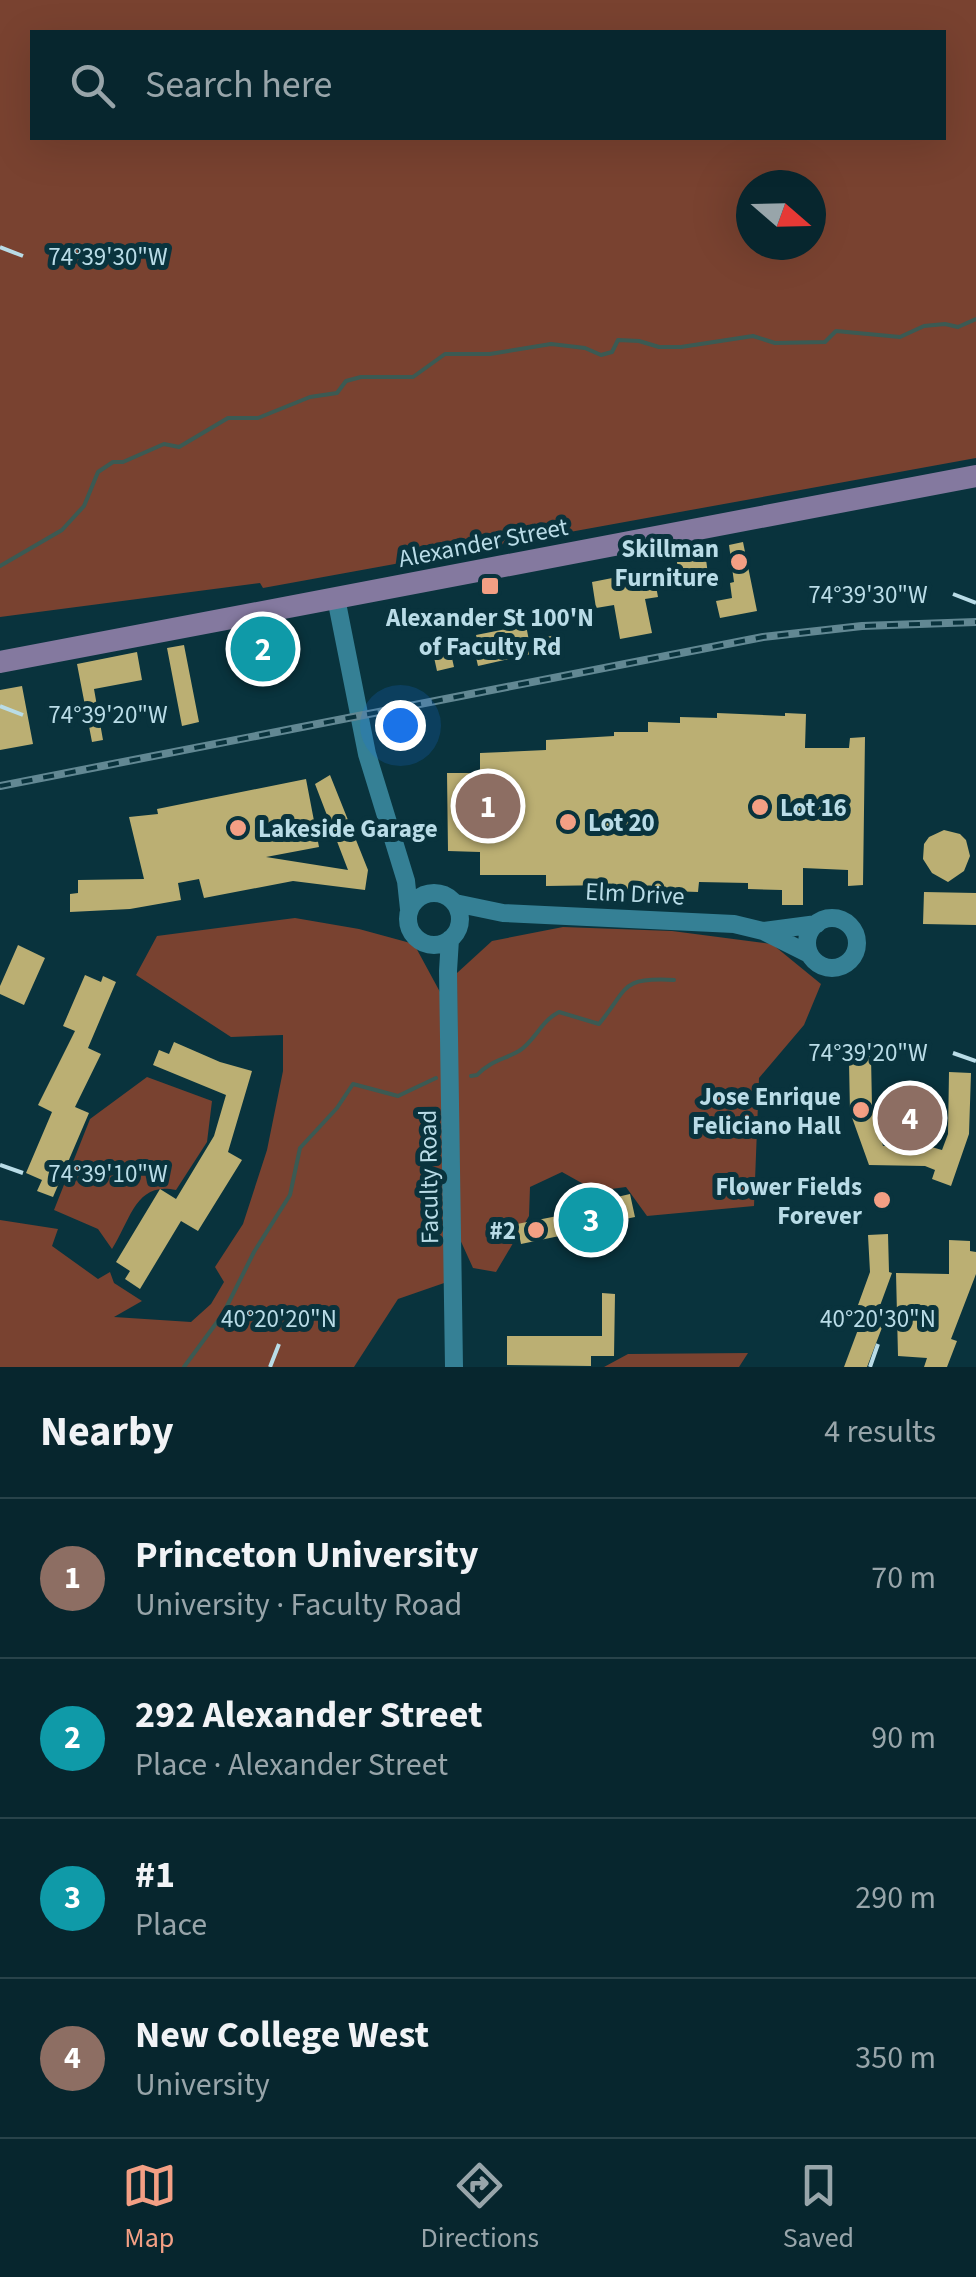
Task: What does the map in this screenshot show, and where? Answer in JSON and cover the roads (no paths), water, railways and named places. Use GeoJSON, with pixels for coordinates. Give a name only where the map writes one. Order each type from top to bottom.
{"type":"FeatureCollection","features":[{"type":"Feature","properties":{"kind":"main road","name":"Alexander Street"},"geometry":{"type":"LineString","coordinates":[[0,662],[976,476]]}},
{"type":"Feature","properties":{"kind":"street"},"geometry":{"type":"LineString","coordinates":[[336,598],[371,770],[406,881],[410,930],[426,944],[443,943],[455,931],[455,903],[420,880],[394,842]]}},
{"type":"Feature","properties":{"kind":"street"},"geometry":{"type":"LineString","coordinates":[[409,909],[420,896],[437,893]]}},
{"type":"Feature","properties":{"kind":"street","name":"Elm Drive"},"geometry":{"type":"LineString","coordinates":[[455,903],[502,913],[700,921],[763,931],[816,924]]}},
{"type":"Feature","properties":{"kind":"street","name":"Elm Drive"},"geometry":{"type":"LineString","coordinates":[[455,931],[502,913]]}},
{"type":"Feature","properties":{"kind":"street"},"geometry":{"type":"LineString","coordinates":[[830,918],[846,923],[856,936],[856,950],[848,962],[836,968],[820,966],[810,954],[807,940],[816,924],[830,918]]}},
{"type":"Feature","properties":{"kind":"street","name":"Faculty Road"},"geometry":{"type":"LineString","coordinates":[[454,1367],[448,986],[455,931]]}},
{"type":"Feature","properties":{"kind":"street","name":"Elm Drive"},"geometry":{"type":"LineString","coordinates":[[763,931],[810,954]]}},
{"type":"Feature","properties":{"kind":"street","name":"Faculty Road"},"geometry":{"type":"LineString","coordinates":[[426,944],[448,986]]}},
{"type":"Feature","properties":{"kind":"waterway"},"geometry":{"type":"LineString","coordinates":[[0,566],[62,530],[84,506],[98,472],[113,462],[123,462],[164,444],[179,447],[228,418],[258,418],[310,397],[337,393],[346,381],[361,377],[413,377],[445,354],[490,354],[551,344],[585,348],[601,355],[612,352],[618,340],[659,347],[753,336],[775,343],[825,342],[836,331],[900,337],[924,326],[958,327],[976,319]]}},
{"type":"Feature","properties":{"kind":"waterway"},"geometry":{"type":"LineString","coordinates":[[471,1076],[519,1051],[559,1012],[599,1024],[627,987],[643,981],[674,980]]}},
{"type":"Feature","properties":{"kind":"waterway"},"geometry":{"type":"LineString","coordinates":[[184,1367],[223,1314],[254,1252],[290,1195],[300,1148],[353,1084],[398,1096],[436,1078]]}},
{"type":"Feature","properties":{"kind":"railway"},"geometry":{"type":"LineString","coordinates":[[0,786],[763,637],[862,626],[976,622]]}},
{"type":"Feature","properties":{"kind":"place","name":"Skillman Furniture"},"geometry":{"type":"Point","coordinates":[739,562]}},
{"type":"Feature","properties":{"kind":"place","name":"Alexander St 100'N of Faculty Rd"},"geometry":{"type":"Point","coordinates":[490,586]}},
{"type":"Feature","properties":{"kind":"place","name":"292 Alexander Street"},"geometry":{"type":"Point","coordinates":[263,649]}},
{"type":"Feature","properties":{"kind":"place","name":"Princeton University"},"geometry":{"type":"Point","coordinates":[488,806]}},
{"type":"Feature","properties":{"kind":"place","name":"Lot 16"},"geometry":{"type":"Point","coordinates":[760,807]}},
{"type":"Feature","properties":{"kind":"place","name":"Lot 20"},"geometry":{"type":"Point","coordinates":[568,822]}},
{"type":"Feature","properties":{"kind":"place","name":"Lakeside Garage"},"geometry":{"type":"Point","coordinates":[238,828]}},
{"type":"Feature","properties":{"kind":"place","name":"Jose Enrique Feliciano Hall"},"geometry":{"type":"Point","coordinates":[861,1110]}},
{"type":"Feature","properties":{"kind":"place","name":"New College West"},"geometry":{"type":"Point","coordinates":[910,1118]}},
{"type":"Feature","properties":{"kind":"place","name":"Flower Fields Forever"},"geometry":{"type":"Point","coordinates":[882,1200]}},
{"type":"Feature","properties":{"kind":"place","name":"#1"},"geometry":{"type":"Point","coordinates":[591,1220]}},
{"type":"Feature","properties":{"kind":"place","name":"#2"},"geometry":{"type":"Point","coordinates":[536,1230]}}]}
